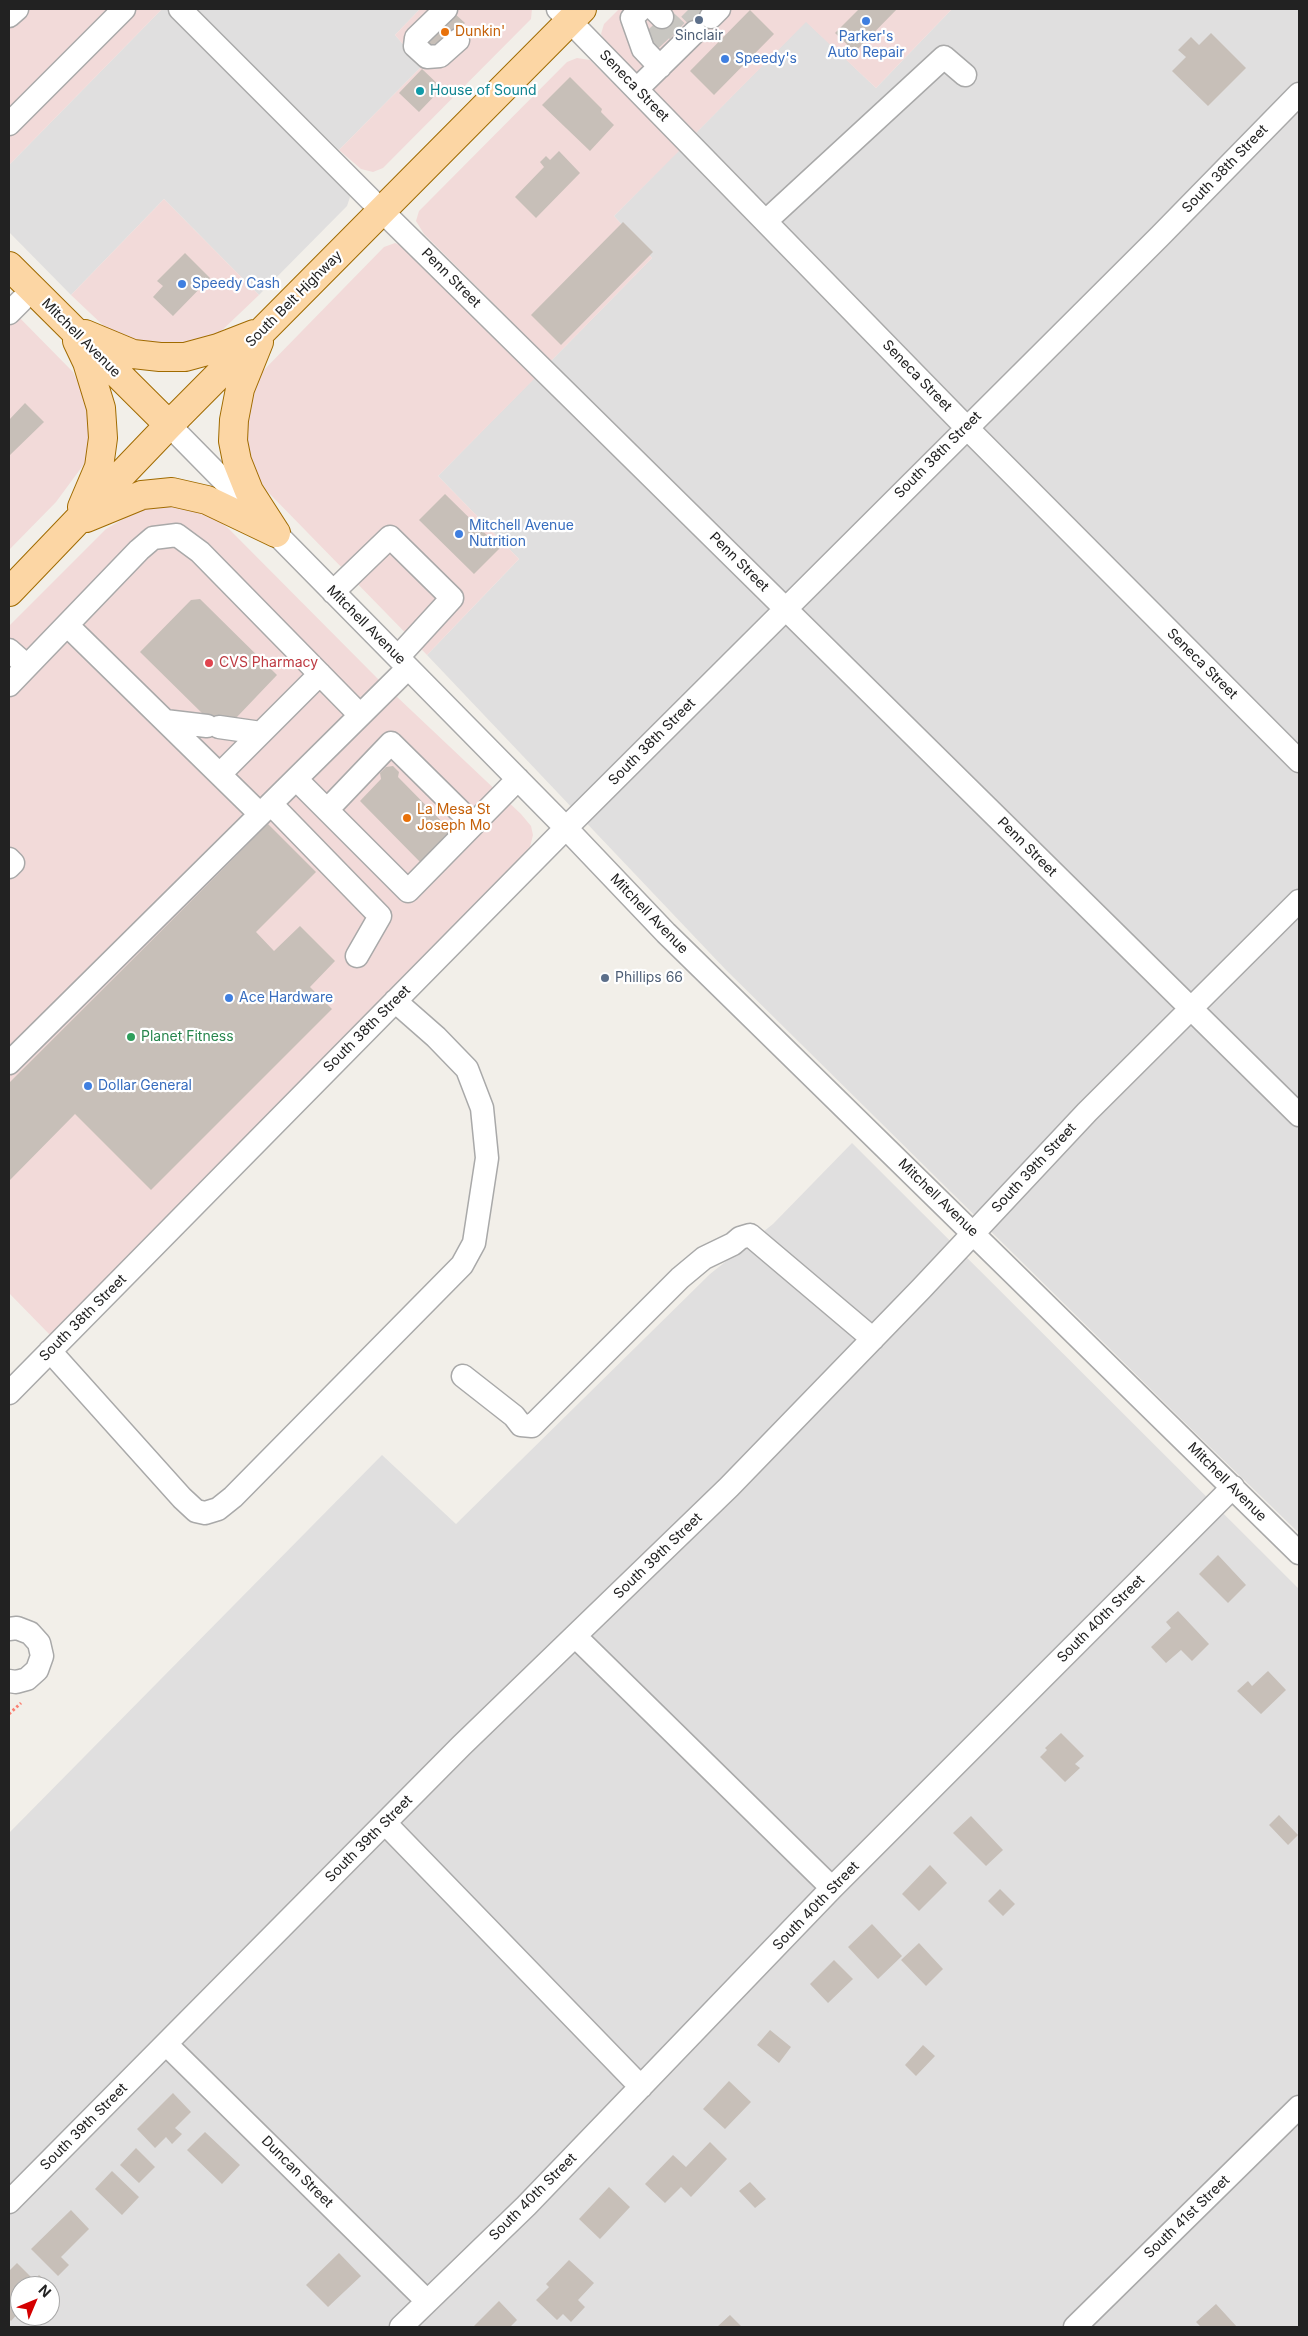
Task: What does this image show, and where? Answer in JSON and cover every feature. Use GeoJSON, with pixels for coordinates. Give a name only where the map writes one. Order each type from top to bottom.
{"type":"FeatureCollection","features":[{"type":"Feature","properties":{"kind":"main road","name":"South Belt Highway"},"geometry":{"type":"LineString","coordinates":[[9,592],[169,425],[382,211],[570,13]]}},
{"type":"Feature","properties":{"kind":"main road","name":"Mitchell Avenue"},"geometry":{"type":"LineString","coordinates":[[9,266],[169,425]]}},
{"type":"Feature","properties":{"kind":"main road"},"geometry":{"type":"LineString","coordinates":[[70,327],[133,354],[160,357],[185,357],[218,348],[265,329]]}},
{"type":"Feature","properties":{"kind":"main road"},"geometry":{"type":"LineString","coordinates":[[70,327],[87,362],[102,408],[103,438],[98,467],[85,502],[73,524]]}},
{"type":"Feature","properties":{"kind":"main road"},"geometry":{"type":"LineString","coordinates":[[265,329],[240,389],[234,420],[233,441],[237,461],[249,491],[276,533]]}},
{"type":"Feature","properties":{"kind":"main road"},"geometry":{"type":"LineString","coordinates":[[73,524],[142,495],[172,492],[207,500],[276,533]]}},
{"type":"Feature","properties":{"kind":"street"},"geometry":{"type":"LineString","coordinates":[[9,16],[17,9]]}},
{"type":"Feature","properties":{"kind":"street"},"geometry":{"type":"LineString","coordinates":[[9,124],[124,9]]}},
{"type":"Feature","properties":{"kind":"street","name":"Penn Street"},"geometry":{"type":"LineString","coordinates":[[180,9],[382,211],[1299,1115]]}},
{"type":"Feature","properties":{"kind":"street"},"geometry":{"type":"LineString","coordinates":[[432,9],[420,20],[415,46],[427,57],[440,56],[458,40]]}},
{"type":"Feature","properties":{"kind":"street"},"geometry":{"type":"LineString","coordinates":[[416,38],[446,9]]}},
{"type":"Feature","properties":{"kind":"street","name":"Seneca Street"},"geometry":{"type":"LineString","coordinates":[[570,13],[637,89],[966,427],[1299,761]]}},
{"type":"Feature","properties":{"kind":"street"},"geometry":{"type":"LineString","coordinates":[[637,89],[658,28]]}},
{"type":"Feature","properties":{"kind":"street"},"geometry":{"type":"LineString","coordinates":[[766,221],[944,57],[965,75]]}},
{"type":"Feature","properties":{"kind":"street","name":"South 38th Street"},"geometry":{"type":"LineString","coordinates":[[9,1393],[566,828],[966,427],[1160,236],[1299,94]]}},
{"type":"Feature","properties":{"kind":"street"},"geometry":{"type":"LineString","coordinates":[[9,313],[32,290]]}},
{"type":"Feature","properties":{"kind":"street","name":"Mitchell Avenue"},"geometry":{"type":"LineString","coordinates":[[169,425],[566,828],[666,933],[1299,1553]]}},
{"type":"Feature","properties":{"kind":"street"},"geometry":{"type":"LineString","coordinates":[[9,685],[139,550],[154,538],[177,535],[200,552],[360,715]]}},
{"type":"Feature","properties":{"kind":"street"},"geometry":{"type":"LineString","coordinates":[[9,1063],[360,715],[452,598],[390,537],[333,592]]}},
{"type":"Feature","properties":{"kind":"street"},"geometry":{"type":"LineString","coordinates":[[66,625],[220,774],[265,809],[380,916],[357,956]]}},
{"type":"Feature","properties":{"kind":"street"},"geometry":{"type":"LineString","coordinates":[[9,650],[27,666]]}},
{"type":"Feature","properties":{"kind":"street"},"geometry":{"type":"LineString","coordinates":[[220,774],[320,674]]}},
{"type":"Feature","properties":{"kind":"street"},"geometry":{"type":"LineString","coordinates":[[165,721],[261,733]]}},
{"type":"Feature","properties":{"kind":"street"},"geometry":{"type":"LineString","coordinates":[[327,810],[391,743],[473,824]]}},
{"type":"Feature","properties":{"kind":"street"},"geometry":{"type":"LineString","coordinates":[[296,779],[408,891],[518,779]]}},
{"type":"Feature","properties":{"kind":"street"},"geometry":{"type":"LineString","coordinates":[[9,859],[12,863],[9,867]]}},
{"type":"Feature","properties":{"kind":"street","name":"South 39th Street"},"geometry":{"type":"LineString","coordinates":[[9,2202],[385,1823],[728,1487],[873,1339],[1087,1112],[1299,901]]}},
{"type":"Feature","properties":{"kind":"street"},"geometry":{"type":"LineString","coordinates":[[50,1351],[182,1498],[196,1511],[205,1513],[218,1508],[233,1497],[462,1265],[474,1243],[487,1158],[482,1108],[467,1069],[436,1037],[395,1001]]}},
{"type":"Feature","properties":{"kind":"street"},"geometry":{"type":"LineString","coordinates":[[463,1376],[514,1416],[521,1425],[532,1426],[680,1278],[704,1258],[740,1238],[750,1235],[873,1339]]}},
{"type":"Feature","properties":{"kind":"street","name":"South 40th Street"},"geometry":{"type":"LineString","coordinates":[[401,2327],[526,2206],[832,1888],[1233,1487]]}},
{"type":"Feature","properties":{"kind":"street"},"geometry":{"type":"LineString","coordinates":[[9,1629],[17,1628],[30,1633],[39,1643],[42,1656],[37,1670],[27,1679],[16,1682],[9,1681]]}},
{"type":"Feature","properties":{"kind":"street"},"geometry":{"type":"LineString","coordinates":[[575,1636],[832,1888]]}},
{"type":"Feature","properties":{"kind":"street"},"geometry":{"type":"LineString","coordinates":[[385,1823],[641,2087]]}},
{"type":"Feature","properties":{"kind":"street","name":"Duncan Street"},"geometry":{"type":"LineString","coordinates":[[166,2044],[427,2301]]}},
{"type":"Feature","properties":{"kind":"street","name":"South 41st Street"},"geometry":{"type":"LineString","coordinates":[[1075,2327],[1299,2107]]}},
{"type":"Feature","properties":{"kind":"shaded area"},"geometry":{"type":"Polygon","coordinates":[[[9,9],[162,9],[9,165],[9,9]]]}},
{"type":"Feature","properties":{"kind":"shaded area"},"geometry":{"type":"Polygon","coordinates":[[[162,9],[168,9],[347,189],[350,197],[347,206],[259,295],[164,199],[71,295],[9,232],[9,165],[162,9]]]}},
{"type":"Feature","properties":{"kind":"shaded area"},"geometry":{"type":"Polygon","coordinates":[[[195,9],[420,9],[395,35],[422,66],[339,150],[195,9]]]}},
{"type":"Feature","properties":{"kind":"shaded area"},"geometry":{"type":"Polygon","coordinates":[[[420,9],[532,9],[531,19],[383,168],[373,172],[361,169],[339,150],[422,66],[395,35],[420,9]]]}},
{"type":"Feature","properties":{"kind":"shaded area"},"geometry":{"type":"Polygon","coordinates":[[[619,9],[952,9],[876,88],[806,22],[694,135],[607,46],[601,34],[604,24],[619,9]]]}},
{"type":"Feature","properties":{"kind":"shaded area"},"geometry":{"type":"Polygon","coordinates":[[[952,9],[1299,9],[1299,1533],[726,970],[427,655],[519,559],[438,476],[652,258],[614,216],[806,21],[876,88],[952,9]]]}},
{"type":"Feature","properties":{"kind":"shaded area"},"geometry":{"type":"Polygon","coordinates":[[[577,58],[590,60],[680,150],[614,216],[652,258],[551,361],[424,234],[416,221],[419,211],[567,62],[577,58]]]}},
{"type":"Feature","properties":{"kind":"shaded area"},"geometry":{"type":"Polygon","coordinates":[[[164,199],[259,295],[216,336],[197,346],[152,350],[108,330],[71,295],[164,199]]]}},
{"type":"Feature","properties":{"kind":"shaded area"},"geometry":{"type":"Polygon","coordinates":[[[395,243],[409,248],[538,375],[438,476],[519,559],[427,655],[267,491],[250,466],[242,443],[248,394],[259,375],[384,247],[395,243]]]}},
{"type":"Feature","properties":{"kind":"shaded area"},"geometry":{"type":"Polygon","coordinates":[[[9,307],[73,372],[92,413],[87,460],[56,502],[9,550],[9,307]]]}},
{"type":"Feature","properties":{"kind":"shaded area"},"geometry":{"type":"Polygon","coordinates":[[[167,503],[188,506],[210,515],[228,528],[377,678],[521,814],[531,826],[533,835],[530,847],[514,865],[50,1335],[9,1293],[9,626],[106,529],[144,507],[167,503]]]}},
{"type":"Feature","properties":{"kind":"shaded area"},"geometry":{"type":"Polygon","coordinates":[[[852,1143],[1299,1589],[1299,2327],[9,2327],[9,1833],[382,1455],[456,1524],[710,1274],[773,1224],[852,1143]]]}},
{"type":"Feature","properties":{"kind":"building","name":"Parker's Auto Repair"},"geometry":{"type":"Polygon","coordinates":[[[859,9],[897,9],[855,52],[835,33],[859,9]]]}},
{"type":"Feature","properties":{"kind":"building","name":"Speedy's"},"geometry":{"type":"Polygon","coordinates":[[[750,10],[774,34],[714,95],[690,71],[750,10]]]}},
{"type":"Feature","properties":{"kind":"building","name":"Dunkin'"},"geometry":{"type":"Polygon","coordinates":[[[454,13],[465,23],[436,52],[426,41],[454,13]]]}},
{"type":"Feature","properties":{"kind":"building"},"geometry":{"type":"Polygon","coordinates":[[[1211,33],[1246,68],[1208,106],[1172,71],[1186,57],[1178,50],[1191,37],[1199,45],[1211,33]]]}},
{"type":"Feature","properties":{"kind":"building","name":"House of Sound"},"geometry":{"type":"Polygon","coordinates":[[[422,69],[442,88],[419,112],[399,93],[422,69]]]}},
{"type":"Feature","properties":{"kind":"building"},"geometry":{"type":"Polygon","coordinates":[[[570,77],[602,109],[601,112],[614,125],[590,151],[542,105],[570,77]]]}},
{"type":"Feature","properties":{"kind":"building"},"geometry":{"type":"Polygon","coordinates":[[[559,151],[580,173],[536,218],[515,197],[544,167],[540,162],[546,156],[550,160],[559,151]]]}},
{"type":"Feature","properties":{"kind":"building"},"geometry":{"type":"Polygon","coordinates":[[[623,222],[653,252],[561,345],[531,315],[623,222]]]}},
{"type":"Feature","properties":{"kind":"building","name":"Speedy Cash"},"geometry":{"type":"Polygon","coordinates":[[[185,253],[210,278],[173,316],[153,297],[163,286],[157,281],[185,253]]]}},
{"type":"Feature","properties":{"kind":"building"},"geometry":{"type":"Polygon","coordinates":[[[25,403],[44,422],[10,455],[9,420],[25,403]]]}},
{"type":"Feature","properties":{"kind":"building","name":"Mitchell Avenue Nutrition"},"geometry":{"type":"Polygon","coordinates":[[[445,494],[500,548],[474,574],[419,520],[445,494]]]}},
{"type":"Feature","properties":{"kind":"building","name":"CVS Pharmacy"},"geometry":{"type":"Polygon","coordinates":[[[200,599],[277,675],[236,718],[207,718],[140,652],[191,600],[200,599]]]}},
{"type":"Feature","properties":{"kind":"building","name":"La Mesa St Joseph Mo"},"geometry":{"type":"Polygon","coordinates":[[[393,766],[399,772],[398,777],[455,835],[424,866],[360,801],[381,779],[380,773],[386,767],[393,766]]]}},
{"type":"Feature","properties":{"kind":"building"},"geometry":{"type":"Polygon","coordinates":[[[268,824],[316,872],[256,932],[274,951],[300,926],[335,961],[310,987],[332,1009],[151,1190],[75,1114],[9,1181],[9,1083],[268,824]]]}},
{"type":"Feature","properties":{"kind":"building"},"geometry":{"type":"Polygon","coordinates":[[[1218,1555],[1246,1585],[1228,1603],[1199,1574],[1218,1555]]]}},
{"type":"Feature","properties":{"kind":"building"},"geometry":{"type":"Polygon","coordinates":[[[1178,1611],[1209,1644],[1192,1661],[1181,1650],[1166,1663],[1151,1647],[1171,1628],[1166,1622],[1178,1611]]]}},
{"type":"Feature","properties":{"kind":"building"},"geometry":{"type":"Polygon","coordinates":[[[1268,1671],[1286,1690],[1261,1714],[1237,1691],[1248,1681],[1252,1686],[1268,1671]]]}},
{"type":"Feature","properties":{"kind":"building"},"geometry":{"type":"Polygon","coordinates":[[[1061,1733],[1084,1756],[1075,1764],[1080,1768],[1065,1782],[1040,1757],[1047,1750],[1045,1748],[1061,1733]]]}},
{"type":"Feature","properties":{"kind":"building"},"geometry":{"type":"Polygon","coordinates":[[[1279,1815],[1298,1835],[1288,1845],[1269,1825],[1279,1815]]]}},
{"type":"Feature","properties":{"kind":"building"},"geometry":{"type":"Polygon","coordinates":[[[971,1816],[1003,1850],[986,1866],[953,1833],[971,1816]]]}},
{"type":"Feature","properties":{"kind":"building"},"geometry":{"type":"Polygon","coordinates":[[[930,1865],[947,1883],[919,1911],[902,1894],[930,1865]]]}},
{"type":"Feature","properties":{"kind":"building"},"geometry":{"type":"Polygon","coordinates":[[[1000,1889],[1015,1904],[1003,1916],[988,1901],[1000,1889]]]}},
{"type":"Feature","properties":{"kind":"building"},"geometry":{"type":"Polygon","coordinates":[[[872,1924],[902,1956],[878,1979],[848,1947],[872,1924]]]}},
{"type":"Feature","properties":{"kind":"building"},"geometry":{"type":"Polygon","coordinates":[[[919,1943],[943,1969],[926,1986],[901,1960],[919,1943]]]}},
{"type":"Feature","properties":{"kind":"building"},"geometry":{"type":"Polygon","coordinates":[[[834,1960],[853,1979],[828,2003],[810,1984],[834,1960]]]}},
{"type":"Feature","properties":{"kind":"building"},"geometry":{"type":"Polygon","coordinates":[[[770,2030],[791,2047],[779,2063],[757,2045],[770,2030]]]}},
{"type":"Feature","properties":{"kind":"building"},"geometry":{"type":"Polygon","coordinates":[[[923,2045],[935,2056],[916,2076],[905,2065],[923,2045]]]}},
{"type":"Feature","properties":{"kind":"building"},"geometry":{"type":"Polygon","coordinates":[[[729,2081],[751,2102],[725,2129],[703,2109],[729,2081]]]}},
{"type":"Feature","properties":{"kind":"building"},"geometry":{"type":"Polygon","coordinates":[[[173,2093],[191,2112],[175,2128],[182,2134],[172,2144],[166,2137],[155,2148],[137,2129],[173,2093]]]}},
{"type":"Feature","properties":{"kind":"building"},"geometry":{"type":"Polygon","coordinates":[[[205,2132],[240,2165],[222,2184],[187,2150],[205,2132]]]}},
{"type":"Feature","properties":{"kind":"building"},"geometry":{"type":"Polygon","coordinates":[[[710,2142],[727,2159],[691,2197],[681,2187],[665,2203],[645,2184],[673,2155],[686,2167],[710,2142]]]}},
{"type":"Feature","properties":{"kind":"building"},"geometry":{"type":"Polygon","coordinates":[[[136,2148],[155,2167],[139,2183],[120,2165],[136,2148]]]}},
{"type":"Feature","properties":{"kind":"building"},"geometry":{"type":"Polygon","coordinates":[[[112,2171],[139,2197],[122,2215],[95,2189],[112,2171]]]}},
{"type":"Feature","properties":{"kind":"building"},"geometry":{"type":"Polygon","coordinates":[[[750,2182],[766,2199],[755,2208],[739,2191],[750,2182]]]}},
{"type":"Feature","properties":{"kind":"building"},"geometry":{"type":"Polygon","coordinates":[[[609,2187],[630,2207],[600,2239],[579,2219],[609,2187]]]}},
{"type":"Feature","properties":{"kind":"building"},"geometry":{"type":"Polygon","coordinates":[[[71,2210],[89,2229],[61,2257],[69,2265],[58,2276],[31,2249],[71,2210]]]}},
{"type":"Feature","properties":{"kind":"building"},"geometry":{"type":"Polygon","coordinates":[[[339,2253],[361,2276],[328,2307],[306,2285],[339,2253]]]}},
{"type":"Feature","properties":{"kind":"building"},"geometry":{"type":"Polygon","coordinates":[[[569,2260],[594,2283],[578,2300],[585,2307],[571,2322],[563,2314],[557,2320],[536,2300],[549,2287],[546,2284],[569,2260]]]}},
{"type":"Feature","properties":{"kind":"building"},"geometry":{"type":"Polygon","coordinates":[[[17,2263],[30,2276],[10,2276],[10,2320],[9,2319],[9,2271],[17,2263]]]}},
{"type":"Feature","properties":{"kind":"building"},"geometry":{"type":"Polygon","coordinates":[[[499,2301],[517,2320],[510,2327],[473,2327],[499,2301]]]}},
{"type":"Feature","properties":{"kind":"building"},"geometry":{"type":"Polygon","coordinates":[[[1216,2304],[1237,2327],[1201,2327],[1196,2322],[1216,2304]]]}},
{"type":"Feature","properties":{"kind":"building"},"geometry":{"type":"Polygon","coordinates":[[[730,2315],[742,2327],[717,2327],[730,2315]]]}},
{"type":"Feature","properties":{"kind":"tunnel"},"geometry":{"type":"LineString","coordinates":[[689,9],[704,24]]}},
{"type":"Feature","properties":{"kind":"tunnel"},"geometry":{"type":"LineString","coordinates":[[662,17],[677,31]]}},
{"type":"Feature","properties":{"kind":"tunnel"},"geometry":{"type":"LineString","coordinates":[[650,28],[664,43]]}},
{"type":"Feature","properties":{"kind":"place","name":"Sinclair"},"geometry":{"type":"Point","coordinates":[699,20]}},
{"type":"Feature","properties":{"kind":"place","name":"Parker's Auto Repair"},"geometry":{"type":"Point","coordinates":[866,21]}},
{"type":"Feature","properties":{"kind":"place","name":"Dunkin'"},"geometry":{"type":"Point","coordinates":[445,32]}},
{"type":"Feature","properties":{"kind":"place","name":"Speedy's"},"geometry":{"type":"Point","coordinates":[725,59]}},
{"type":"Feature","properties":{"kind":"place","name":"House of Sound"},"geometry":{"type":"Point","coordinates":[420,91]}},
{"type":"Feature","properties":{"kind":"place","name":"Speedy Cash"},"geometry":{"type":"Point","coordinates":[182,284]}},
{"type":"Feature","properties":{"kind":"place","name":"Mitchell Avenue Nutrition"},"geometry":{"type":"Point","coordinates":[459,534]}},
{"type":"Feature","properties":{"kind":"place","name":"CVS Pharmacy"},"geometry":{"type":"Point","coordinates":[209,663]}},
{"type":"Feature","properties":{"kind":"place","name":"La Mesa St Joseph Mo"},"geometry":{"type":"Point","coordinates":[407,818]}},
{"type":"Feature","properties":{"kind":"place","name":"Phillips 66"},"geometry":{"type":"Point","coordinates":[605,978]}},
{"type":"Feature","properties":{"kind":"place","name":"Ace Hardware"},"geometry":{"type":"Point","coordinates":[229,998]}},
{"type":"Feature","properties":{"kind":"place","name":"Planet Fitness"},"geometry":{"type":"Point","coordinates":[131,1037]}},
{"type":"Feature","properties":{"kind":"place","name":"Dollar General"},"geometry":{"type":"Point","coordinates":[88,1086]}}]}
